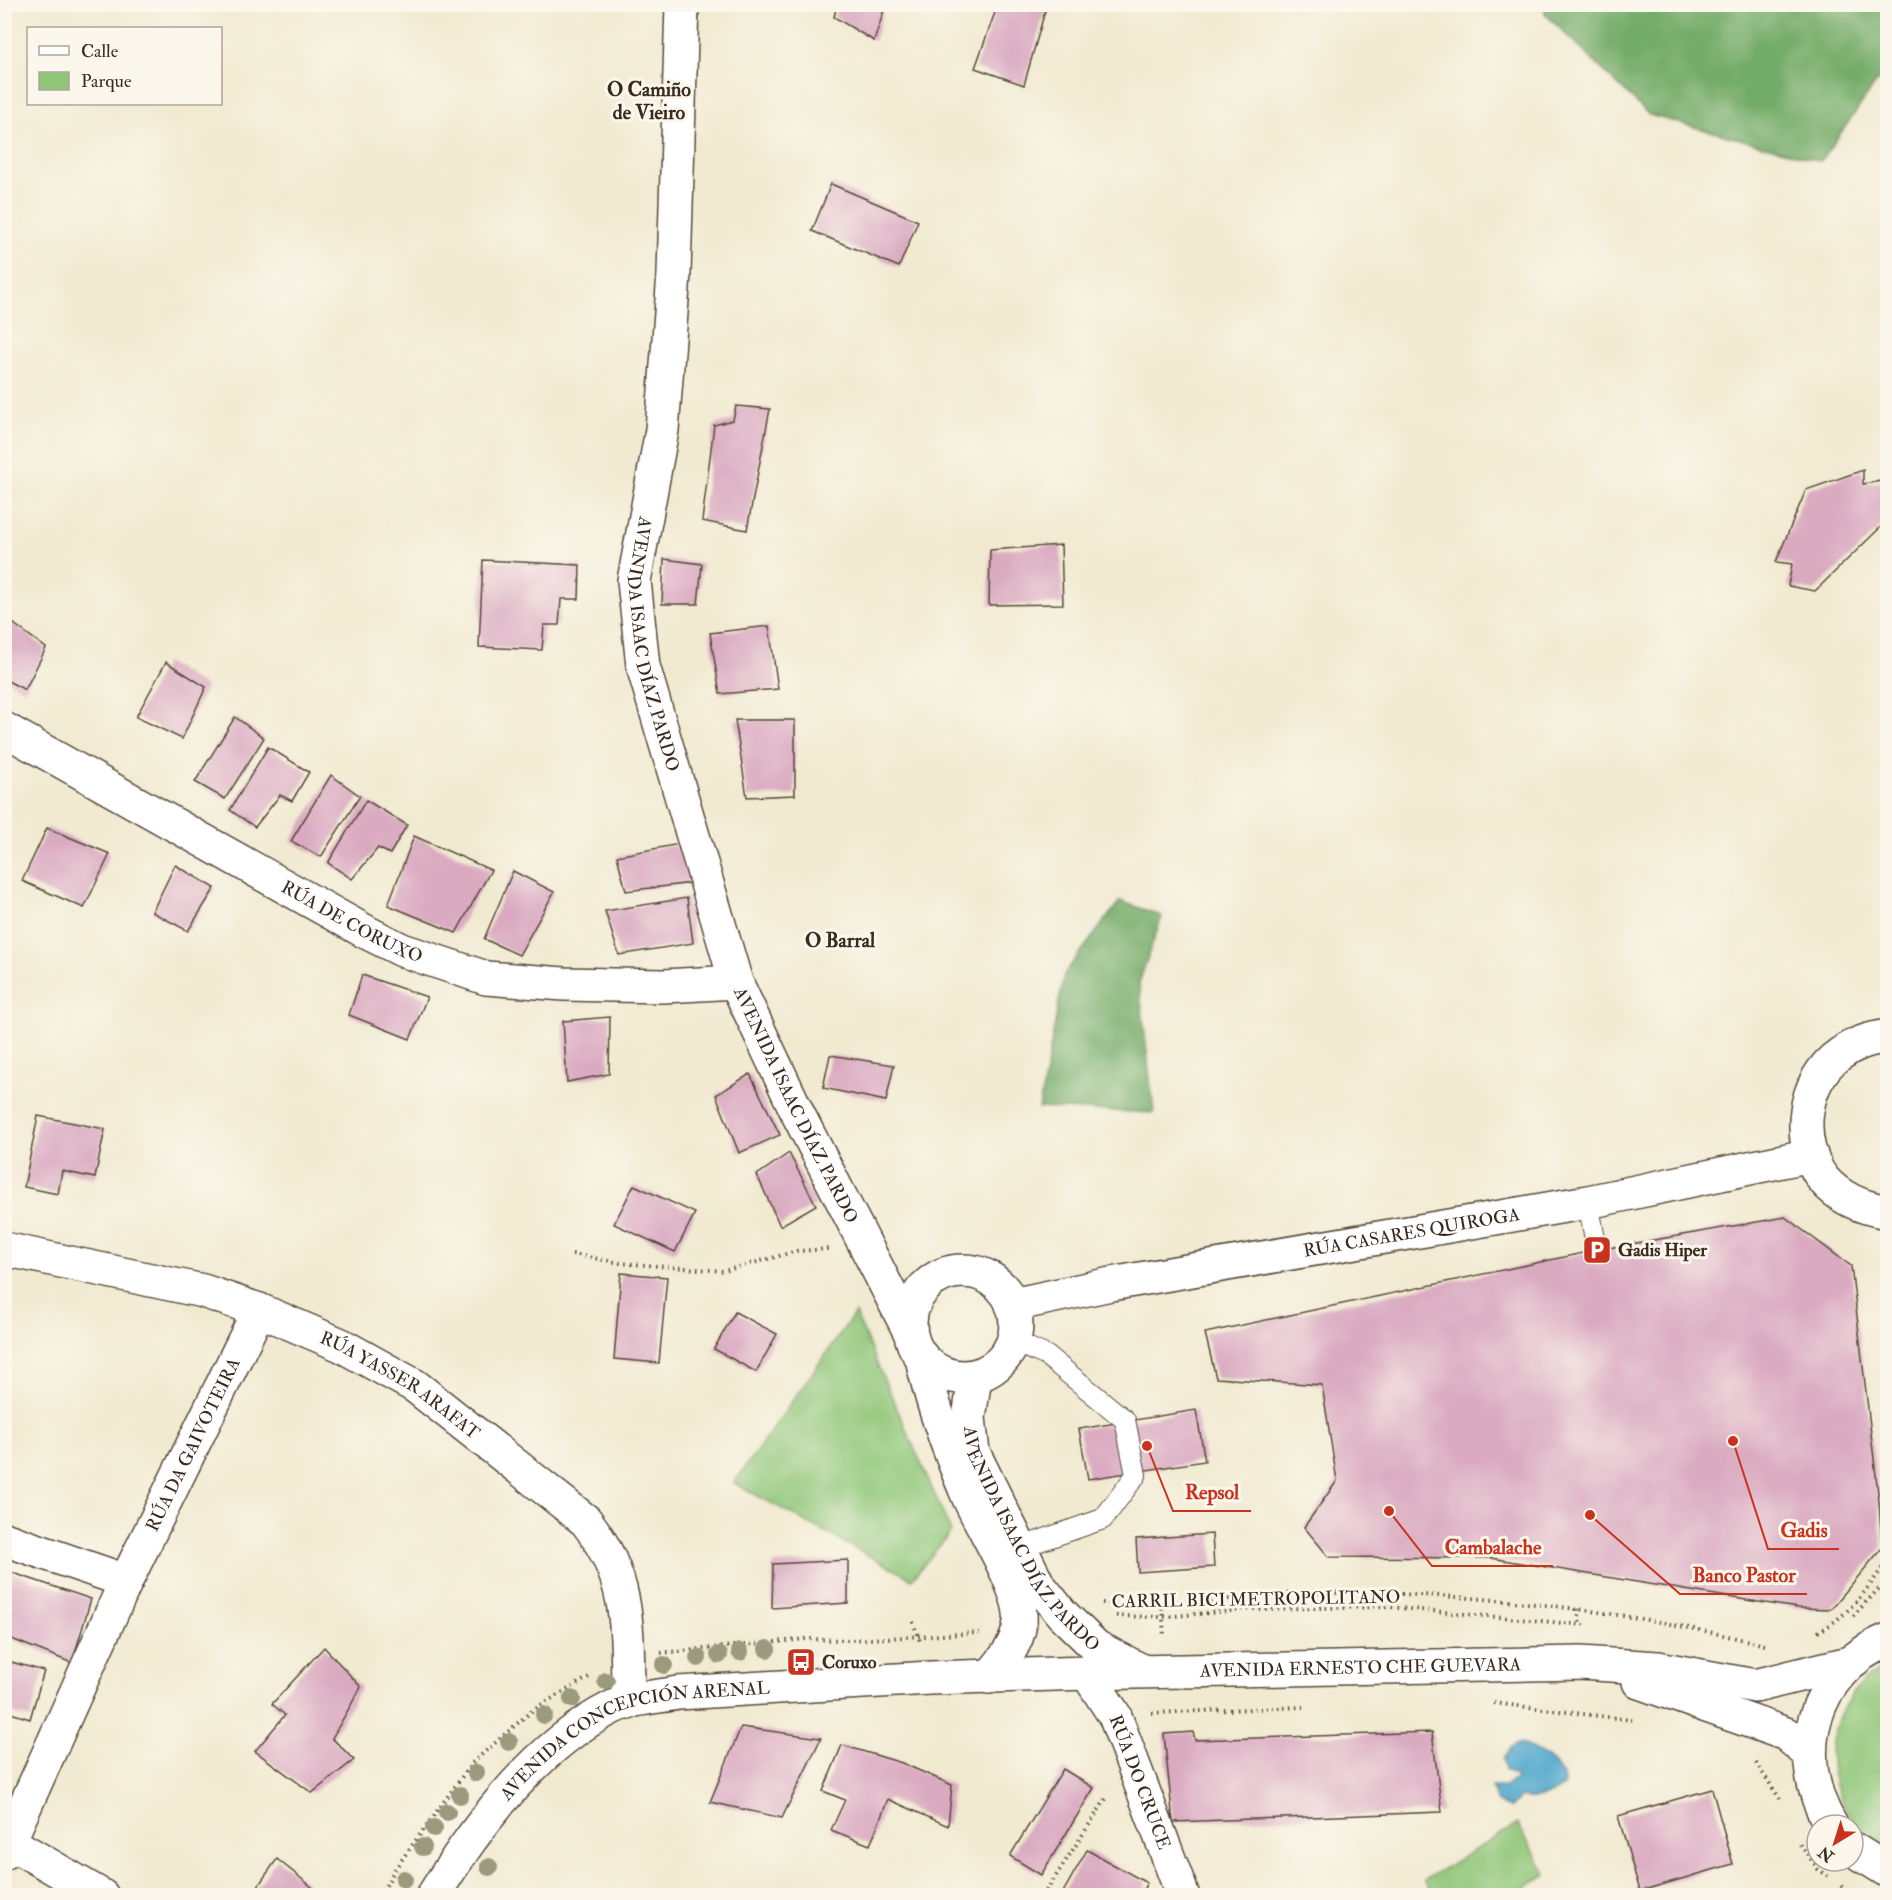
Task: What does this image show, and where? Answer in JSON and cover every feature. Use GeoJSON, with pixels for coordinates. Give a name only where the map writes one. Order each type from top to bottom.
{"type":"FeatureCollection","features":[{"type":"Feature","properties":{"kind":"street","name":"AVENIDA ISAAC DÍAZ PARDO"},"geometry":{"type":"LineString","coordinates":[[682,4],[674,274],[662,430],[634,581],[643,666],[736,982],[799,1116],[868,1247],[916,1345],[931,1403],[969,1497],[1008,1574],[1021,1621],[1010,1652],[989,1677]]}},
{"type":"Feature","properties":{"kind":"street","name":"RÚA DE CORUXO"},"geometry":{"type":"LineString","coordinates":[[4,729],[402,950],[486,978],[564,984],[664,986],[736,982]]}},
{"type":"Feature","properties":{"kind":"street"},"geometry":{"type":"LineString","coordinates":[[1887,1036],[1863,1041],[1839,1054],[1820,1075],[1808,1100],[1805,1127],[1810,1155],[1823,1178],[1842,1196],[1866,1209],[1887,1212]]}},
{"type":"Feature","properties":{"kind":"street","name":"RÚA CASARES QUIROGA"},"geometry":{"type":"LineString","coordinates":[[1012,1305],[1111,1284],[1588,1202],[1810,1155]]}},
{"type":"Feature","properties":{"kind":"street"},"geometry":{"type":"LineString","coordinates":[[868,1247],[896,1267],[934,1280]]}},
{"type":"Feature","properties":{"kind":"street","name":"RÚA YASSER ARAFAT"},"geometry":{"type":"LineString","coordinates":[[4,1249],[203,1292],[259,1310],[341,1345],[415,1386],[586,1521],[604,1544],[616,1569],[624,1600],[628,1703]]}},
{"type":"Feature","properties":{"kind":"street"},"geometry":{"type":"LineString","coordinates":[[951,1272],[970,1272],[988,1277],[1003,1289],[1012,1305],[1016,1323],[1013,1341],[1005,1357],[992,1370],[975,1377],[957,1377],[937,1371],[916,1345],[910,1318],[914,1304],[920,1292],[934,1280],[951,1272]]}},
{"type":"Feature","properties":{"kind":"street","name":"RÚA DA GAIVOTEIRA"},"geometry":{"type":"LineString","coordinates":[[102,1896],[7,1844],[126,1581],[259,1310]]}},
{"type":"Feature","properties":{"kind":"street","name":"AVENIDA ISAAC DÍAZ PARDO"},"geometry":{"type":"LineString","coordinates":[[975,1377],[969,1418],[973,1452],[1038,1584],[1096,1647],[1142,1671]]}},
{"type":"Feature","properties":{"kind":"street"},"geometry":{"type":"LineString","coordinates":[[4,1539],[126,1581]]}},
{"type":"Feature","properties":{"kind":"street"},"geometry":{"type":"LineString","coordinates":[[1824,1813],[1812,1782],[1809,1754],[1814,1720],[1828,1690],[1849,1663],[1873,1646],[1887,1640]]}},
{"type":"Feature","properties":{"kind":"street","name":"AVENIDA ERNESTO CHE GUEVARA"},"geometry":{"type":"LineString","coordinates":[[1142,1671],[1580,1663],[1658,1668],[1755,1686],[1849,1663]]}},
{"type":"Feature","properties":{"kind":"street","name":"AVENIDA ERNESTO CHE GUEVARA"},"geometry":{"type":"LineString","coordinates":[[1580,1663],[1671,1692],[1786,1734],[1809,1754]]}},
{"type":"Feature","properties":{"kind":"street","name":"AVENIDA CONCEPCIÓN ARENAL"},"geometry":{"type":"LineString","coordinates":[[433,1896],[461,1850],[502,1798],[582,1726],[613,1707],[678,1693],[1142,1671]]}},
{"type":"Feature","properties":{"kind":"street","name":"RÚA DO CRUCE"},"geometry":{"type":"LineString","coordinates":[[1087,1673],[1115,1716],[1183,1896]]}},
{"type":"Feature","properties":{"kind":"street"},"geometry":{"type":"LineString","coordinates":[[1865,1857],[1887,1871]]}},
{"type":"Feature","properties":{"kind":"lane"},"geometry":{"type":"LineString","coordinates":[[1588,1202],[1597,1250]]}},
{"type":"Feature","properties":{"kind":"lane"},"geometry":{"type":"LineString","coordinates":[[1013,1341],[1047,1356],[1125,1420],[1136,1475],[1103,1519],[1019,1548]]}},
{"type":"Feature","properties":{"kind":"path"},"geometry":{"type":"LineString","coordinates":[[572,1254],[620,1263],[724,1270],[797,1251],[868,1247]]}},
{"type":"Feature","properties":{"kind":"path"},"geometry":{"type":"LineString","coordinates":[[1816,1633],[1835,1623],[1857,1603],[1887,1560]]}},
{"type":"Feature","properties":{"kind":"path"},"geometry":{"type":"LineString","coordinates":[[1846,1625],[1887,1579]]}},
{"type":"Feature","properties":{"kind":"path"},"geometry":{"type":"LineString","coordinates":[[1056,1606],[1246,1598],[1286,1593],[1485,1597],[1578,1609],[1702,1630],[1768,1646]]}},
{"type":"Feature","properties":{"kind":"path","name":"CARRIL BICI METROPOLITANO"},"geometry":{"type":"LineString","coordinates":[[1056,1606],[1163,1617],[1253,1609],[1389,1607],[1591,1626]]}},
{"type":"Feature","properties":{"kind":"path"},"geometry":{"type":"LineString","coordinates":[[1490,1702],[1635,1720]]}},
{"type":"Feature","properties":{"kind":"path"},"geometry":{"type":"LineString","coordinates":[[1115,1716],[1313,1707]]}},
{"type":"Feature","properties":{"kind":"path"},"geometry":{"type":"LineString","coordinates":[[1753,1757],[1783,1805]]}},
{"type":"Feature","properties":{"kind":"path"},"geometry":{"type":"LineString","coordinates":[[1044,1896],[1131,1761]]}},
{"type":"Feature","properties":{"kind":"path"},"geometry":{"type":"LineString","coordinates":[[1799,1843],[1803,1852],[1818,1869],[1852,1896]]}},
{"type":"Feature","properties":{"kind":"green space"},"geometry":{"type":"Polygon","coordinates":[[[1544,5],[1887,5],[1887,73],[1876,83],[1821,161],[1649,115],[1545,14],[1544,5]]]}},
{"type":"Feature","properties":{"kind":"green space"},"geometry":{"type":"Polygon","coordinates":[[[1120,901],[1162,916],[1139,983],[1154,1113],[1039,1108],[1064,974],[1120,901]]]}},
{"type":"Feature","properties":{"kind":"green space"},"geometry":{"type":"Polygon","coordinates":[[[855,1313],[951,1532],[912,1579],[734,1483],[855,1313]]]}},
{"type":"Feature","properties":{"kind":"green space"},"geometry":{"type":"Polygon","coordinates":[[[1887,1666],[1887,1850],[1865,1832],[1865,1813],[1848,1813],[1839,1795],[1832,1773],[1831,1750],[1835,1728],[1845,1705],[1861,1684],[1887,1666]]]}},
{"type":"Feature","properties":{"kind":"green space"},"geometry":{"type":"Polygon","coordinates":[[[1518,1824],[1547,1875],[1512,1895],[1433,1895],[1424,1880],[1518,1824]]]}},
{"type":"Feature","properties":{"kind":"water"},"geometry":{"type":"Polygon","coordinates":[[[1520,1743],[1548,1759],[1559,1771],[1565,1785],[1544,1796],[1521,1797],[1511,1808],[1496,1802],[1492,1787],[1505,1787],[1517,1777],[1505,1771],[1503,1759],[1511,1748],[1520,1743]]]}},
{"type":"Feature","properties":{"kind":"building"},"geometry":{"type":"Polygon","coordinates":[[[837,4],[886,4],[874,41],[834,17],[837,4]]]}},
{"type":"Feature","properties":{"kind":"building"},"geometry":{"type":"Polygon","coordinates":[[[998,4],[1047,4],[1024,85],[975,68],[998,4]]]}},
{"type":"Feature","properties":{"kind":"building"},"geometry":{"type":"Polygon","coordinates":[[[831,184],[918,221],[899,267],[812,231],[831,184]]]}},
{"type":"Feature","properties":{"kind":"building"},"geometry":{"type":"Polygon","coordinates":[[[736,406],[770,409],[747,530],[702,521],[714,425],[733,420],[736,406]]]}},
{"type":"Feature","properties":{"kind":"building"},"geometry":{"type":"Polygon","coordinates":[[[1863,470],[1863,484],[1887,480],[1887,521],[1815,591],[1788,586],[1792,564],[1776,562],[1806,490],[1863,470]]]}},
{"type":"Feature","properties":{"kind":"building"},"geometry":{"type":"Polygon","coordinates":[[[1061,545],[1063,604],[989,605],[990,550],[1061,545]]]}},
{"type":"Feature","properties":{"kind":"building"},"geometry":{"type":"Polygon","coordinates":[[[664,559],[702,564],[698,604],[662,604],[664,559]]]}},
{"type":"Feature","properties":{"kind":"building"},"geometry":{"type":"Polygon","coordinates":[[[483,560],[580,565],[579,599],[561,599],[559,625],[544,625],[542,650],[479,647],[483,560]]]}},
{"type":"Feature","properties":{"kind":"building"},"geometry":{"type":"Polygon","coordinates":[[[10,621],[46,648],[25,690],[4,679],[4,632],[10,621]]]}},
{"type":"Feature","properties":{"kind":"building"},"geometry":{"type":"Polygon","coordinates":[[[769,626],[778,689],[720,694],[710,633],[769,626]]]}},
{"type":"Feature","properties":{"kind":"building"},"geometry":{"type":"Polygon","coordinates":[[[166,662],[206,687],[182,739],[136,717],[166,662]]]}},
{"type":"Feature","properties":{"kind":"building"},"geometry":{"type":"Polygon","coordinates":[[[235,717],[264,738],[225,799],[195,782],[235,717]]]}},
{"type":"Feature","properties":{"kind":"building"},"geometry":{"type":"Polygon","coordinates":[[[735,720],[795,720],[795,795],[747,797],[735,720]]]}},
{"type":"Feature","properties":{"kind":"building"},"geometry":{"type":"Polygon","coordinates":[[[268,747],[309,772],[292,801],[280,795],[255,827],[230,810],[268,747]]]}},
{"type":"Feature","properties":{"kind":"building"},"geometry":{"type":"Polygon","coordinates":[[[331,775],[360,796],[321,857],[291,841],[331,775]]]}},
{"type":"Feature","properties":{"kind":"building"},"geometry":{"type":"Polygon","coordinates":[[[366,800],[407,825],[390,854],[378,848],[352,879],[328,863],[366,800]]]}},
{"type":"Feature","properties":{"kind":"building"},"geometry":{"type":"Polygon","coordinates":[[[47,828],[110,854],[84,908],[22,881],[47,828]]]}},
{"type":"Feature","properties":{"kind":"building"},"geometry":{"type":"Polygon","coordinates":[[[414,836],[491,870],[456,933],[388,905],[414,836]]]}},
{"type":"Feature","properties":{"kind":"building"},"geometry":{"type":"Polygon","coordinates":[[[679,844],[692,883],[626,891],[617,856],[679,844]]]}},
{"type":"Feature","properties":{"kind":"building"},"geometry":{"type":"Polygon","coordinates":[[[175,865],[215,888],[188,931],[152,912],[175,865]]]}},
{"type":"Feature","properties":{"kind":"building"},"geometry":{"type":"Polygon","coordinates":[[[513,871],[554,892],[519,955],[484,939],[513,871]]]}},
{"type":"Feature","properties":{"kind":"building"},"geometry":{"type":"Polygon","coordinates":[[[687,898],[693,943],[619,955],[605,911],[687,898]]]}},
{"type":"Feature","properties":{"kind":"building"},"geometry":{"type":"Polygon","coordinates":[[[362,975],[427,997],[410,1039],[349,1015],[362,975]]]}},
{"type":"Feature","properties":{"kind":"building"},"geometry":{"type":"Polygon","coordinates":[[[610,1017],[609,1074],[567,1082],[563,1021],[610,1017]]]}},
{"type":"Feature","properties":{"kind":"building"},"geometry":{"type":"Polygon","coordinates":[[[830,1055],[894,1065],[886,1101],[823,1088],[830,1055]]]}},
{"type":"Feature","properties":{"kind":"building"},"geometry":{"type":"Polygon","coordinates":[[[750,1074],[780,1135],[739,1153],[716,1095],[750,1074]]]}},
{"type":"Feature","properties":{"kind":"building"},"geometry":{"type":"Polygon","coordinates":[[[38,1116],[105,1129],[95,1178],[62,1171],[58,1194],[24,1187],[38,1116]]]}},
{"type":"Feature","properties":{"kind":"building"},"geometry":{"type":"Polygon","coordinates":[[[789,1153],[816,1205],[780,1226],[757,1175],[789,1153]]]}},
{"type":"Feature","properties":{"kind":"building"},"geometry":{"type":"Polygon","coordinates":[[[634,1185],[695,1213],[675,1252],[614,1224],[634,1185]]]}},
{"type":"Feature","properties":{"kind":"building"},"geometry":{"type":"Polygon","coordinates":[[[1785,1217],[1851,1266],[1879,1501],[1882,1548],[1831,1609],[1798,1608],[1491,1558],[1329,1557],[1304,1527],[1337,1481],[1322,1385],[1216,1378],[1205,1333],[1597,1250],[1785,1217]]]}},
{"type":"Feature","properties":{"kind":"building"},"geometry":{"type":"Polygon","coordinates":[[[621,1273],[667,1277],[659,1363],[614,1359],[621,1273]]]}},
{"type":"Feature","properties":{"kind":"building"},"geometry":{"type":"Polygon","coordinates":[[[735,1312],[777,1334],[756,1372],[714,1349],[735,1312]]]}},
{"type":"Feature","properties":{"kind":"building"},"geometry":{"type":"Polygon","coordinates":[[[1196,1410],[1205,1461],[1088,1479],[1079,1429],[1196,1410]]]}},
{"type":"Feature","properties":{"kind":"building"},"geometry":{"type":"Polygon","coordinates":[[[1212,1534],[1214,1567],[1138,1572],[1136,1539],[1212,1534]]]}},
{"type":"Feature","properties":{"kind":"building"},"geometry":{"type":"Polygon","coordinates":[[[848,1560],[848,1603],[772,1608],[773,1564],[848,1560]]]}},
{"type":"Feature","properties":{"kind":"building"},"geometry":{"type":"Polygon","coordinates":[[[10,1572],[91,1599],[72,1663],[4,1636],[4,1585],[10,1572]]]}},
{"type":"Feature","properties":{"kind":"building"},"geometry":{"type":"Polygon","coordinates":[[[324,1647],[361,1687],[332,1738],[354,1760],[312,1793],[255,1751],[285,1715],[272,1704],[324,1647]]]}},
{"type":"Feature","properties":{"kind":"building"},"geometry":{"type":"Polygon","coordinates":[[[4,1660],[44,1671],[30,1719],[4,1711],[4,1660]]]}},
{"type":"Feature","properties":{"kind":"building"},"geometry":{"type":"Polygon","coordinates":[[[741,1727],[821,1738],[782,1818],[710,1802],[741,1727]]]}},
{"type":"Feature","properties":{"kind":"building"},"geometry":{"type":"Polygon","coordinates":[[[1193,1732],[1195,1740],[1432,1732],[1442,1812],[1173,1822],[1164,1734],[1193,1732]]]}},
{"type":"Feature","properties":{"kind":"building"},"geometry":{"type":"Polygon","coordinates":[[[842,1745],[902,1763],[952,1785],[948,1826],[888,1799],[870,1845],[831,1830],[845,1800],[823,1791],[842,1745]]]}},
{"type":"Feature","properties":{"kind":"building"},"geometry":{"type":"Polygon","coordinates":[[[1063,1769],[1094,1788],[1041,1875],[1010,1856],[1063,1769]]]}},
{"type":"Feature","properties":{"kind":"building"},"geometry":{"type":"Polygon","coordinates":[[[1712,1789],[1733,1864],[1640,1891],[1618,1816],[1712,1789]]]}},
{"type":"Feature","properties":{"kind":"building"},"geometry":{"type":"Polygon","coordinates":[[[1087,1850],[1147,1883],[1140,1896],[1061,1896],[1087,1850]]]}},
{"type":"Feature","properties":{"kind":"building"},"geometry":{"type":"Polygon","coordinates":[[[277,1859],[323,1896],[251,1896],[277,1859]]]}},
{"type":"Feature","properties":{"kind":"place","name":"Gadis Hiper"},"geometry":{"type":"Point","coordinates":[1597,1250]}},
{"type":"Feature","properties":{"kind":"place","name":"Gadis"},"geometry":{"type":"Point","coordinates":[1733,1441]}},
{"type":"Feature","properties":{"kind":"place","name":"Repsol"},"geometry":{"type":"Point","coordinates":[1147,1446]}},
{"type":"Feature","properties":{"kind":"place","name":"Cambalache"},"geometry":{"type":"Point","coordinates":[1389,1511]}},
{"type":"Feature","properties":{"kind":"place","name":"Banco Pastor"},"geometry":{"type":"Point","coordinates":[1590,1515]}},
{"type":"Feature","properties":{"kind":"place","name":"Coruxo"},"geometry":{"type":"Point","coordinates":[801,1662]}},
{"type":"Feature","properties":{"kind":"district","name":"O Camiño de Vieiro"},"geometry":{"type":"Point","coordinates":[649,100]}},
{"type":"Feature","properties":{"kind":"district","name":"O Barral"},"geometry":{"type":"Point","coordinates":[840,940]}}]}
